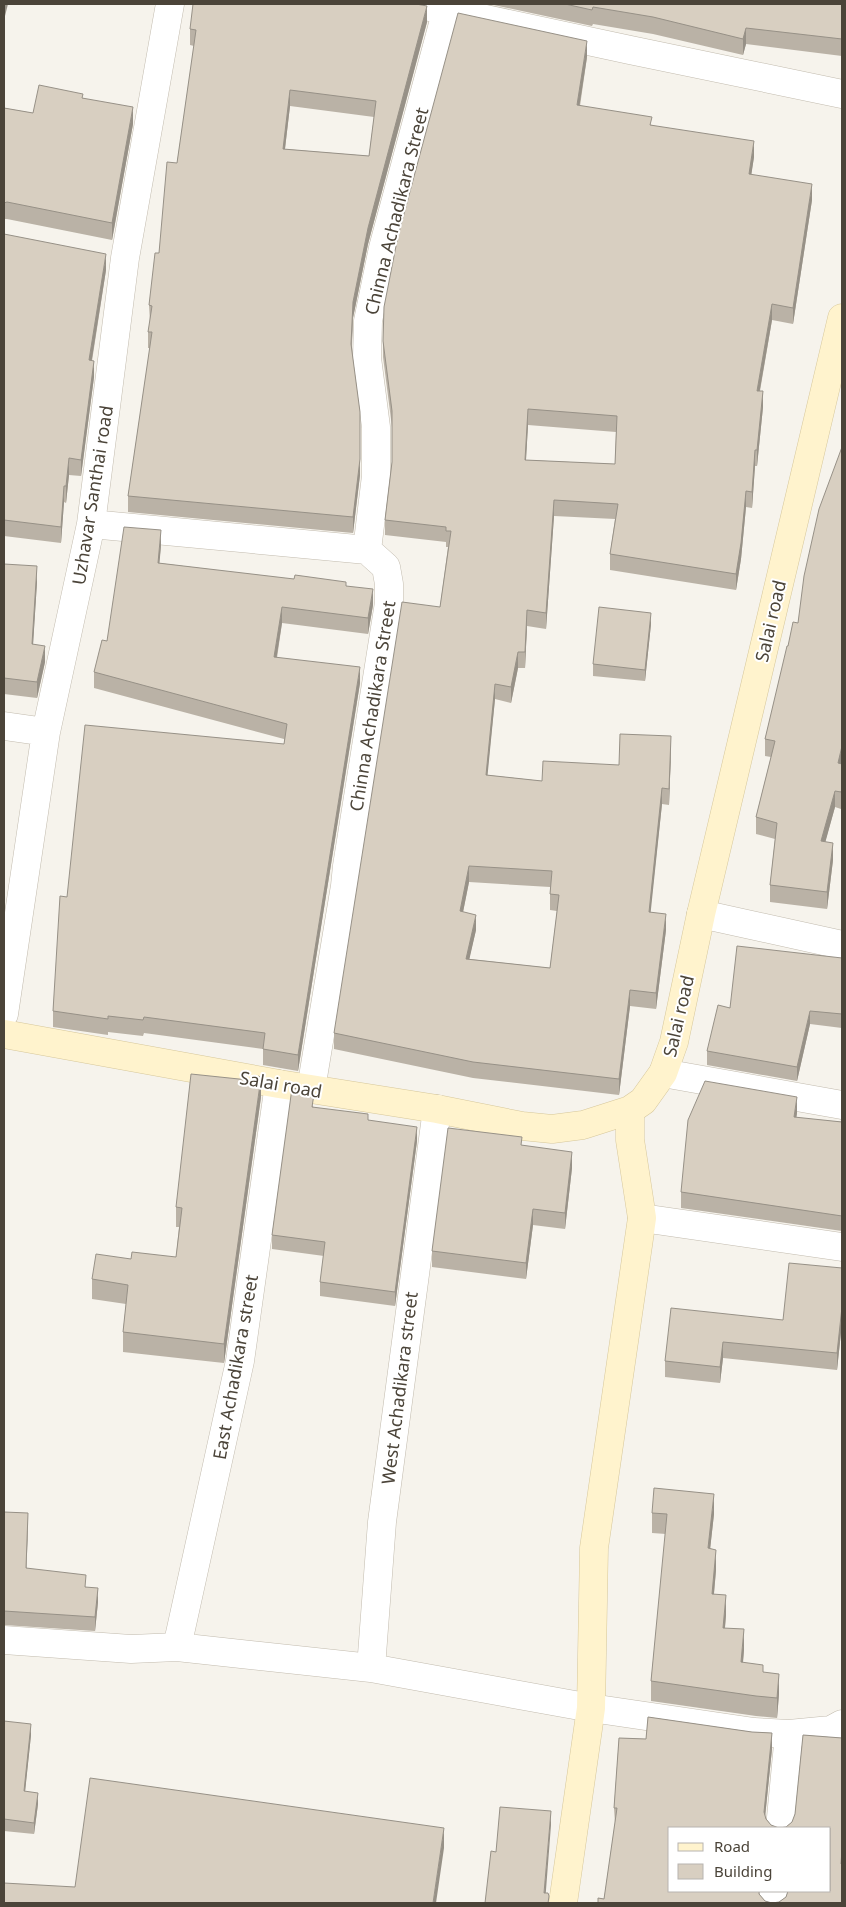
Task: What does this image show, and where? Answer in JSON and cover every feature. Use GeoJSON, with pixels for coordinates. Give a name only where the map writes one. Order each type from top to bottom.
{"type":"FeatureCollection","features":[{"type":"Feature","properties":{"kind":"main road","name":"Salai road"},"geometry":{"type":"LineString","coordinates":[[4,1034],[279,1084],[437,1109],[522,1126],[552,1128],[583,1125],[630,1110],[643,1101],[664,1072],[674,1042],[701,914],[842,318]]}},
{"type":"Feature","properties":{"kind":"main road"},"geometry":{"type":"LineString","coordinates":[[562,1903],[592,1708],[594,1548],[642,1218],[630,1140],[630,1110]]}},
{"type":"Feature","properties":{"kind":"street","name":"Uzhavar Santhai road"},"geometry":{"type":"LineString","coordinates":[[4,1014],[46,732],[91,524],[125,258],[170,4]]}},
{"type":"Feature","properties":{"kind":"street"},"geometry":{"type":"LineString","coordinates":[[416,4],[447,9],[477,10],[630,50],[842,94]]}},
{"type":"Feature","properties":{"kind":"street","name":"Chinna Achadikara Street"},"geometry":{"type":"LineString","coordinates":[[310,1089],[345,886],[389,603],[389,584],[386,567],[367,550],[376,476],[376,427],[367,358],[368,321],[383,248],[447,9]]}},
{"type":"Feature","properties":{"kind":"street"},"geometry":{"type":"LineString","coordinates":[[97,253],[125,258]]}},
{"type":"Feature","properties":{"kind":"street"},"geometry":{"type":"LineString","coordinates":[[91,524],[367,550]]}},
{"type":"Feature","properties":{"kind":"street"},"geometry":{"type":"LineString","coordinates":[[4,726],[46,732]]}},
{"type":"Feature","properties":{"kind":"street"},"geometry":{"type":"LineString","coordinates":[[701,914],[842,945]]}},
{"type":"Feature","properties":{"kind":"street"},"geometry":{"type":"LineString","coordinates":[[664,1072],[842,1105]]}},
{"type":"Feature","properties":{"kind":"street","name":"East Achadikara street"},"geometry":{"type":"LineString","coordinates":[[177,1647],[240,1361],[279,1084]]}},
{"type":"Feature","properties":{"kind":"street","name":"West Achadikara street"},"geometry":{"type":"LineString","coordinates":[[371,1668],[382,1522],[437,1109]]}},
{"type":"Feature","properties":{"kind":"street"},"geometry":{"type":"LineString","coordinates":[[642,1218],[842,1247]]}},
{"type":"Feature","properties":{"kind":"street"},"geometry":{"type":"LineString","coordinates":[[4,1640],[132,1649],[177,1647],[371,1668],[592,1708],[754,1732],[788,1734],[831,1730],[842,1724]]}},
{"type":"Feature","properties":{"kind":"street"},"geometry":{"type":"LineString","coordinates":[[780,1827],[788,1734]]}},
{"type":"Feature","properties":{"kind":"building"},"geometry":{"type":"Polygon","coordinates":[[[193,4],[416,4],[427,6],[368,228],[353,302],[351,344],[360,412],[360,459],[353,517],[128,496],[152,332],[148,332],[152,306],[149,305],[155,253],[159,253],[167,162],[177,163],[196,30],[190,29],[193,4]],[[290,90],[283,149],[369,156],[376,101],[290,90]]]}},
{"type":"Feature","properties":{"kind":"building"},"geometry":{"type":"Polygon","coordinates":[[[565,4],[842,4],[842,39],[746,28],[743,39],[653,17],[593,7],[592,10],[565,4]]]}},
{"type":"Feature","properties":{"kind":"building"},"geometry":{"type":"Polygon","coordinates":[[[458,13],[587,41],[577,105],[652,117],[650,125],[754,141],[749,174],[812,184],[793,308],[772,304],[757,391],[763,391],[757,450],[755,450],[752,492],[746,491],[736,574],[610,554],[618,504],[554,500],[546,613],[527,610],[525,652],[518,652],[511,687],[495,684],[486,775],[542,781],[543,761],[619,765],[620,734],[671,736],[669,789],[662,788],[649,912],[666,914],[656,993],[630,990],[619,1079],[473,1062],[334,1033],[402,602],[440,607],[451,531],[446,531],[446,527],[385,520],[392,462],[392,411],[383,341],[384,307],[398,236],[458,13]],[[528,409],[525,460],[615,464],[617,416],[528,409]],[[469,866],[460,911],[476,915],[466,959],[550,968],[559,895],[550,894],[552,871],[469,866]]]}},
{"type":"Feature","properties":{"kind":"building"},"geometry":{"type":"Polygon","coordinates":[[[39,85],[83,94],[82,98],[133,107],[112,223],[7,202],[4,203],[4,108],[33,113],[39,85]]]}},
{"type":"Feature","properties":{"kind":"building"},"geometry":{"type":"Polygon","coordinates":[[[4,234],[106,254],[89,360],[94,361],[81,460],[69,458],[66,486],[64,486],[61,527],[4,520],[4,234]]]}},
{"type":"Feature","properties":{"kind":"building"},"geometry":{"type":"Polygon","coordinates":[[[842,447],[842,746],[838,763],[842,764],[842,789],[841,792],[835,791],[821,841],[833,843],[827,892],[770,885],[777,823],[756,817],[775,741],[765,739],[793,622],[798,623],[804,576],[819,509],[842,447]]]}},
{"type":"Feature","properties":{"kind":"building"},"geometry":{"type":"Polygon","coordinates":[[[124,527],[161,530],[158,563],[294,579],[295,575],[346,582],[346,586],[373,589],[368,618],[282,607],[274,657],[360,667],[298,1055],[263,1049],[265,1033],[144,1017],[143,1020],[108,1016],[108,1019],[53,1011],[60,896],[67,897],[85,725],[284,744],[287,724],[94,672],[102,640],[107,641],[124,527]]]}},
{"type":"Feature","properties":{"kind":"building"},"geometry":{"type":"Polygon","coordinates":[[[4,564],[37,566],[32,644],[45,646],[37,682],[4,678],[4,564]]]}},
{"type":"Feature","properties":{"kind":"building"},"geometry":{"type":"Polygon","coordinates":[[[599,607],[651,613],[645,670],[593,664],[599,607]]]}},
{"type":"Feature","properties":{"kind":"building"},"geometry":{"type":"Polygon","coordinates":[[[737,946],[842,958],[842,1014],[810,1011],[797,1067],[707,1051],[718,1005],[730,1008],[737,946]]]}},
{"type":"Feature","properties":{"kind":"building"},"geometry":{"type":"Polygon","coordinates":[[[191,1074],[258,1081],[258,1076],[261,1077],[224,1344],[123,1332],[128,1285],[92,1279],[96,1254],[131,1259],[132,1252],[176,1257],[182,1208],[176,1207],[191,1074]]]}},
{"type":"Feature","properties":{"kind":"building"},"geometry":{"type":"Polygon","coordinates":[[[705,1081],[797,1097],[794,1117],[842,1122],[842,1216],[681,1192],[688,1120],[705,1081]]]}},
{"type":"Feature","properties":{"kind":"building"},"geometry":{"type":"Polygon","coordinates":[[[292,1088],[305,1090],[304,1093],[314,1094],[312,1107],[368,1114],[368,1120],[417,1127],[395,1292],[320,1282],[325,1242],[272,1235],[292,1088]]]}},
{"type":"Feature","properties":{"kind":"building"},"geometry":{"type":"Polygon","coordinates":[[[448,1128],[522,1137],[521,1145],[572,1152],[565,1213],[533,1209],[526,1263],[432,1251],[448,1128]]]}},
{"type":"Feature","properties":{"kind":"building"},"geometry":{"type":"Polygon","coordinates":[[[789,1263],[842,1268],[842,1307],[837,1353],[723,1342],[720,1367],[665,1361],[671,1308],[783,1320],[789,1263]]]}},
{"type":"Feature","properties":{"kind":"building"},"geometry":{"type":"Polygon","coordinates":[[[654,1488],[714,1494],[708,1548],[716,1550],[712,1594],[726,1595],[723,1628],[744,1629],[741,1662],[763,1665],[763,1672],[779,1674],[777,1698],[651,1681],[667,1514],[652,1513],[654,1488]]]}},
{"type":"Feature","properties":{"kind":"building"},"geometry":{"type":"Polygon","coordinates":[[[4,1512],[28,1513],[26,1568],[86,1575],[85,1587],[98,1588],[95,1617],[4,1611],[4,1512]]]}},
{"type":"Feature","properties":{"kind":"building"},"geometry":{"type":"Polygon","coordinates":[[[648,1717],[752,1732],[772,1733],[764,1812],[766,1819],[771,1825],[776,1827],[668,1827],[668,1892],[759,1892],[765,1901],[772,1903],[598,1903],[598,1898],[604,1899],[617,1808],[614,1808],[619,1738],[646,1739],[648,1717]]]}},
{"type":"Feature","properties":{"kind":"building"},"geometry":{"type":"Polygon","coordinates":[[[4,1721],[31,1724],[24,1791],[38,1793],[34,1823],[4,1819],[4,1721]]]}},
{"type":"Feature","properties":{"kind":"building"},"geometry":{"type":"Polygon","coordinates":[[[803,1735],[842,1738],[842,1903],[772,1903],[779,1902],[786,1897],[788,1892],[831,1892],[831,1827],[786,1827],[792,1822],[795,1814],[803,1735]]]}},
{"type":"Feature","properties":{"kind":"building"},"geometry":{"type":"Polygon","coordinates":[[[90,1778],[444,1828],[433,1903],[4,1903],[4,1883],[75,1887],[90,1778]]]}},
{"type":"Feature","properties":{"kind":"building"},"geometry":{"type":"Polygon","coordinates":[[[500,1807],[551,1811],[544,1893],[548,1893],[548,1903],[485,1903],[491,1851],[496,1852],[500,1807]]]}}]}
